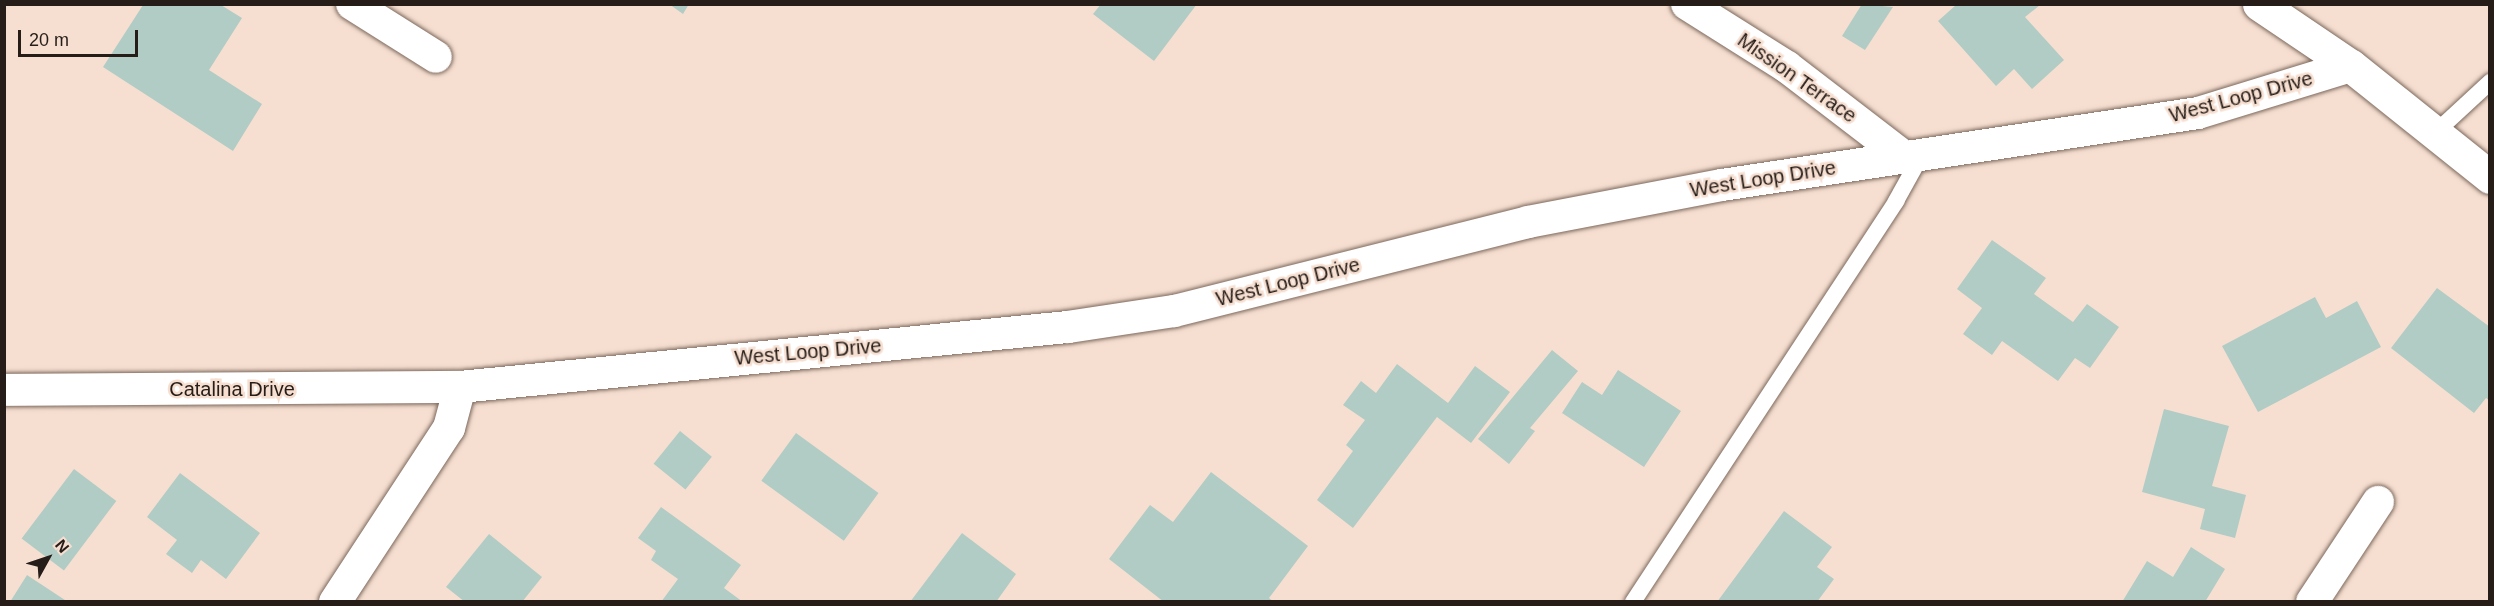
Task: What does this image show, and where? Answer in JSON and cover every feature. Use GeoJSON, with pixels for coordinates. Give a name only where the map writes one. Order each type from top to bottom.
{"type":"FeatureCollection","features":[{"type":"Feature","properties":{"kind":"street"},"geometry":{"type":"LineString","coordinates":[[352,4],[435,57]]}},
{"type":"Feature","properties":{"kind":"street","name":"Mission Terrace"},"geometry":{"type":"LineString","coordinates":[[1687,4],[1787,67],[1912,155]]}},
{"type":"Feature","properties":{"kind":"street"},"geometry":{"type":"LineString","coordinates":[[2259,4],[2351,66],[2490,177]]}},
{"type":"Feature","properties":{"kind":"street","name":"West Loop Drive"},"geometry":{"type":"LineString","coordinates":[[460,387],[1068,327],[1174,311],[1528,222],[1912,155],[2027,142],[2198,113],[2351,66]]}},
{"type":"Feature","properties":{"kind":"street"},"geometry":{"type":"LineString","coordinates":[[335,602],[448,429],[460,387]]}},
{"type":"Feature","properties":{"kind":"street","name":"Catalina Drive"},"geometry":{"type":"LineString","coordinates":[[4,390],[460,387]]}},
{"type":"Feature","properties":{"kind":"street"},"geometry":{"type":"LineString","coordinates":[[2312,602],[2378,502]]}},
{"type":"Feature","properties":{"kind":"lane"},"geometry":{"type":"LineString","coordinates":[[2436,132],[2490,82]]}},
{"type":"Feature","properties":{"kind":"lane"},"geometry":{"type":"LineString","coordinates":[[1633,602],[1896,201],[1912,155]]}},
{"type":"Feature","properties":{"kind":"building"},"geometry":{"type":"Polygon","coordinates":[[[669,4],[689,4],[683,14],[669,4]]]}},
{"type":"Feature","properties":{"kind":"building"},"geometry":{"type":"Polygon","coordinates":[[[1101,4],[1197,4],[1154,61],[1093,14],[1101,4]]]}},
{"type":"Feature","properties":{"kind":"building"},"geometry":{"type":"Polygon","coordinates":[[[1862,4],[1893,7],[1865,50],[1842,36],[1862,4]]]}},
{"type":"Feature","properties":{"kind":"building"},"geometry":{"type":"Polygon","coordinates":[[[143,5],[221,5],[242,18],[209,70],[262,104],[233,151],[103,67],[143,5]]]}},
{"type":"Feature","properties":{"kind":"building"},"geometry":{"type":"Polygon","coordinates":[[[1956,5],[2040,5],[2025,17],[2064,60],[2032,89],[2014,69],[1996,86],[1938,21],[1956,5]]]}},
{"type":"Feature","properties":{"kind":"building"},"geometry":{"type":"Polygon","coordinates":[[[1992,240],[2046,278],[2034,294],[2073,322],[2087,304],[2119,327],[2090,368],[2075,358],[2058,381],[2002,341],[1992,355],[1963,334],[1982,308],[1957,289],[1992,240]]]}},
{"type":"Feature","properties":{"kind":"building"},"geometry":{"type":"Polygon","coordinates":[[[2437,288],[2490,327],[2490,401],[2486,398],[2474,413],[2391,348],[2437,288]]]}},
{"type":"Feature","properties":{"kind":"building"},"geometry":{"type":"Polygon","coordinates":[[[2315,297],[2326,318],[2357,301],[2381,347],[2258,412],[2222,346],[2315,297]]]}},
{"type":"Feature","properties":{"kind":"building"},"geometry":{"type":"Polygon","coordinates":[[[1552,350],[1578,371],[1530,428],[1535,431],[1509,464],[1478,439],[1552,350]]]}},
{"type":"Feature","properties":{"kind":"building"},"geometry":{"type":"Polygon","coordinates":[[[1397,364],[1448,403],[1475,366],[1510,392],[1471,443],[1437,417],[1353,528],[1317,500],[1353,451],[1346,445],[1365,420],[1343,405],[1361,381],[1376,393],[1397,364]]]}},
{"type":"Feature","properties":{"kind":"building"},"geometry":{"type":"Polygon","coordinates":[[[1618,370],[1681,411],[1644,467],[1562,413],[1582,382],[1602,395],[1618,370]]]}},
{"type":"Feature","properties":{"kind":"building"},"geometry":{"type":"Polygon","coordinates":[[[2164,409],[2229,426],[2212,486],[2246,495],[2235,538],[2200,529],[2205,509],[2142,492],[2164,409]]]}},
{"type":"Feature","properties":{"kind":"building"},"geometry":{"type":"Polygon","coordinates":[[[680,431],[712,457],[685,489],[654,464],[680,431]]]}},
{"type":"Feature","properties":{"kind":"building"},"geometry":{"type":"Polygon","coordinates":[[[796,433],[879,493],[844,541],[761,481],[796,433]]]}},
{"type":"Feature","properties":{"kind":"building"},"geometry":{"type":"Polygon","coordinates":[[[74,469],[116,501],[64,570],[22,538],[74,469]]]}},
{"type":"Feature","properties":{"kind":"building"},"geometry":{"type":"Polygon","coordinates":[[[1211,472],[1308,546],[1269,598],[1274,602],[1164,602],[1109,559],[1150,505],[1173,522],[1211,472]]]}},
{"type":"Feature","properties":{"kind":"building"},"geometry":{"type":"Polygon","coordinates":[[[180,473],[260,533],[226,579],[201,560],[192,573],[166,554],[177,540],[147,517],[180,473]]]}},
{"type":"Feature","properties":{"kind":"building"},"geometry":{"type":"Polygon","coordinates":[[[661,507],[741,565],[724,588],[743,602],[661,602],[678,579],[651,560],[656,551],[638,538],[661,507]]]}},
{"type":"Feature","properties":{"kind":"building"},"geometry":{"type":"Polygon","coordinates":[[[1784,511],[1832,547],[1817,567],[1834,579],[1817,602],[1717,602],[1784,511]]]}},
{"type":"Feature","properties":{"kind":"building"},"geometry":{"type":"Polygon","coordinates":[[[962,533],[1016,574],[996,602],[910,602],[962,533]]]}},
{"type":"Feature","properties":{"kind":"building"},"geometry":{"type":"Polygon","coordinates":[[[489,534],[542,577],[522,602],[465,602],[446,587],[489,534]]]}},
{"type":"Feature","properties":{"kind":"building"},"geometry":{"type":"Polygon","coordinates":[[[2191,547],[2225,569],[2205,602],[2122,602],[2147,561],[2173,577],[2191,547]]]}},
{"type":"Feature","properties":{"kind":"building"},"geometry":{"type":"Polygon","coordinates":[[[27,575],[68,602],[10,602],[27,575]]]}}]}
